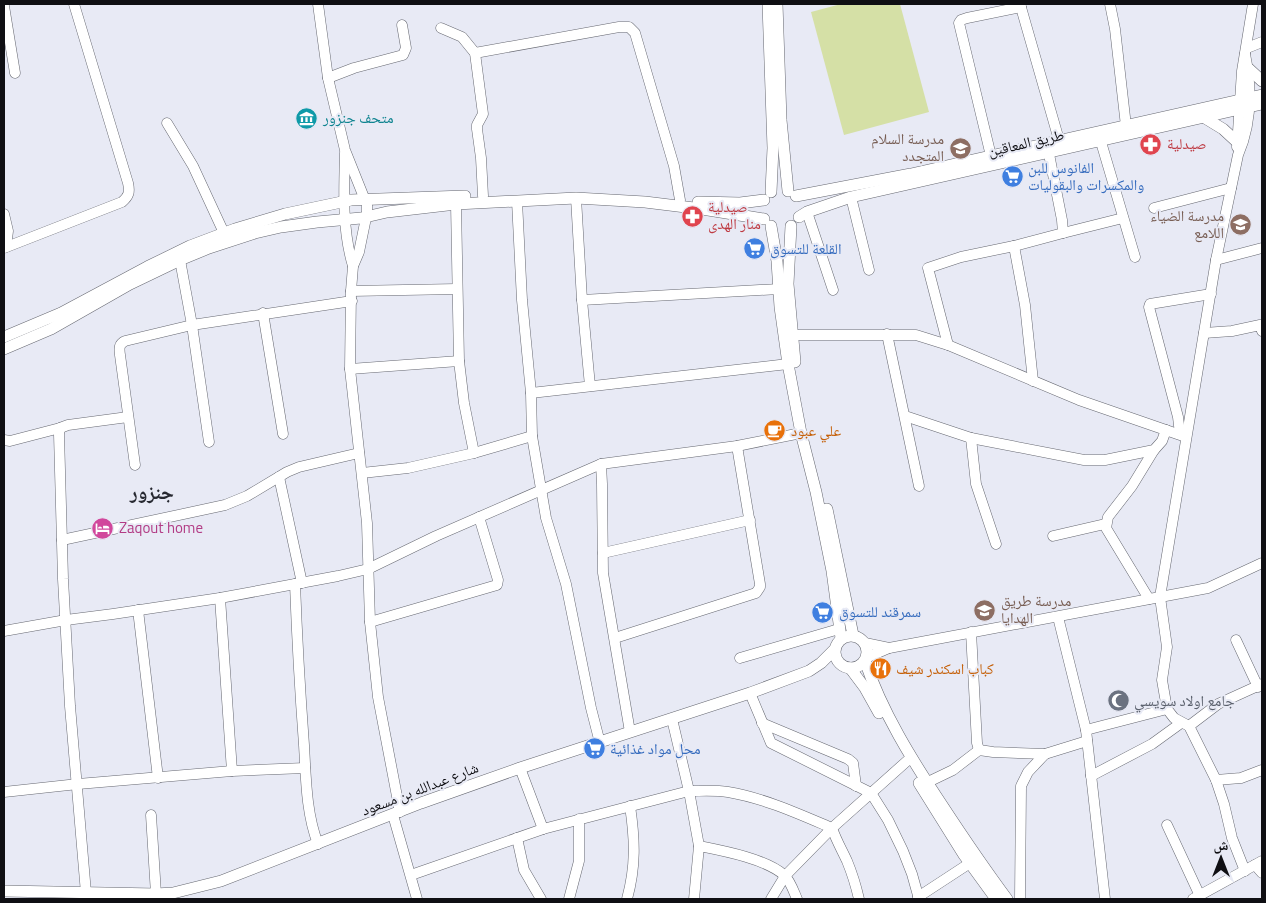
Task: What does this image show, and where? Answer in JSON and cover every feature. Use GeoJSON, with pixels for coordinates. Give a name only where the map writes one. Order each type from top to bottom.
{"type":"FeatureCollection","features":[{"type":"Feature","properties":{"kind":"street"},"geometry":{"type":"LineString","coordinates":[[5,247],[122,202],[127,198],[129,192],[128,183],[74,4]]}},
{"type":"Feature","properties":{"kind":"street"},"geometry":{"type":"LineString","coordinates":[[318,4],[328,78],[345,150],[366,199],[366,217],[359,252],[353,266]]}},
{"type":"Feature","properties":{"kind":"street"},"geometry":{"type":"LineString","coordinates":[[768,4],[773,148],[767,196],[761,210],[768,223],[778,261],[779,289],[788,364],[801,433],[816,492],[832,571],[840,633],[834,650],[836,659],[865,688],[928,798],[996,899]]}},
{"type":"Feature","properties":{"kind":"street"},"geometry":{"type":"LineString","coordinates":[[777,4],[781,120],[792,194],[800,206],[833,290]]}},
{"type":"Feature","properties":{"kind":"street"},"geometry":{"type":"LineString","coordinates":[[1110,4],[1115,29],[1126,126]]}},
{"type":"Feature","properties":{"kind":"street"},"geometry":{"type":"LineString","coordinates":[[1155,598],[1216,260],[1238,155],[1244,142],[1246,51],[1253,4]]}},
{"type":"Feature","properties":{"kind":"street"},"geometry":{"type":"LineString","coordinates":[[991,156],[960,23],[961,20],[967,18],[1021,5],[1059,140]]}},
{"type":"Feature","properties":{"kind":"street"},"geometry":{"type":"LineString","coordinates":[[4,6],[6,33],[14,73]]}},
{"type":"Feature","properties":{"kind":"street"},"geometry":{"type":"LineString","coordinates":[[328,78],[354,68],[403,55],[406,51],[406,42],[402,25]]}},
{"type":"Feature","properties":{"kind":"street"},"geometry":{"type":"LineString","coordinates":[[475,53],[619,27],[629,27],[635,33],[674,166],[680,200]]}},
{"type":"Feature","properties":{"kind":"street"},"geometry":{"type":"LineString","coordinates":[[441,28],[462,37],[475,53],[482,114],[477,129],[483,196]]}},
{"type":"Feature","properties":{"kind":"street"},"geometry":{"type":"LineString","coordinates":[[1246,51],[1262,42]]}},
{"type":"Feature","properties":{"kind":"street"},"geometry":{"type":"LineString","coordinates":[[1238,155],[1236,141],[1245,104],[1248,69],[1246,51]]}},
{"type":"Feature","properties":{"kind":"street"},"geometry":{"type":"LineString","coordinates":[[1248,69],[1262,80]]}},
{"type":"Feature","properties":{"kind":"street","name":"طريق المعاقين"},"geometry":{"type":"LineString","coordinates":[[803,214],[851,197],[1205,118],[1262,96]]}},
{"type":"Feature","properties":{"kind":"street","name":"طريق المعاقين"},"geometry":{"type":"LineString","coordinates":[[792,194],[835,190],[1126,126],[1245,104],[1262,104]]}},
{"type":"Feature","properties":{"kind":"street"},"geometry":{"type":"LineString","coordinates":[[1205,118],[1223,129],[1236,141]]}},
{"type":"Feature","properties":{"kind":"street"},"geometry":{"type":"LineString","coordinates":[[167,123],[194,166],[224,233]]}},
{"type":"Feature","properties":{"kind":"street"},"geometry":{"type":"LineString","coordinates":[[1101,142],[1135,256]]}},
{"type":"Feature","properties":{"kind":"street"},"geometry":{"type":"LineString","coordinates":[[345,150],[346,219],[349,251],[353,266],[350,369],[367,523],[370,622],[378,697],[397,813],[417,899]]}},
{"type":"Feature","properties":{"kind":"street"},"geometry":{"type":"LineString","coordinates":[[1048,154],[1062,220],[1062,233]]}},
{"type":"Feature","properties":{"kind":"street"},"geometry":{"type":"LineString","coordinates":[[1154,208],[1231,188]]}},
{"type":"Feature","properties":{"kind":"street"},"geometry":{"type":"LineString","coordinates":[[4,337],[62,313],[138,271],[190,246],[285,214],[346,201],[582,191],[710,203],[740,203],[767,196],[776,190],[792,194]]}},
{"type":"Feature","properties":{"kind":"street"},"geometry":{"type":"LineString","coordinates":[[851,197],[869,270]]}},
{"type":"Feature","properties":{"kind":"street"},"geometry":{"type":"LineString","coordinates":[[4,349],[51,329],[130,284],[180,260],[255,233],[299,224],[366,217],[387,212],[456,204],[576,198],[645,202],[702,209],[768,223],[781,228],[791,226],[803,214]]}},
{"type":"Feature","properties":{"kind":"street"},"geometry":{"type":"LineString","coordinates":[[576,198],[582,300],[590,386]]}},
{"type":"Feature","properties":{"kind":"street"},"geometry":{"type":"LineString","coordinates":[[517,201],[522,300],[531,393],[532,436],[546,518],[568,591],[591,708],[600,743]]}},
{"type":"Feature","properties":{"kind":"street"},"geometry":{"type":"LineString","coordinates":[[456,204],[459,362],[464,402],[474,453]]}},
{"type":"Feature","properties":{"kind":"street"},"geometry":{"type":"LineString","coordinates":[[4,214],[8,231],[5,247]]}},
{"type":"Feature","properties":{"kind":"street"},"geometry":{"type":"LineString","coordinates":[[948,345],[928,268],[961,257],[1014,246],[1124,218]]}},
{"type":"Feature","properties":{"kind":"street"},"geometry":{"type":"LineString","coordinates":[[791,226],[788,284],[792,335],[801,397],[832,529],[853,635]]}},
{"type":"Feature","properties":{"kind":"street"},"geometry":{"type":"LineString","coordinates":[[1014,246],[1025,305],[1033,381]]}},
{"type":"Feature","properties":{"kind":"street"},"geometry":{"type":"LineString","coordinates":[[1216,260],[1262,248]]}},
{"type":"Feature","properties":{"kind":"street"},"geometry":{"type":"LineString","coordinates":[[180,260],[192,325],[209,442]]}},
{"type":"Feature","properties":{"kind":"street"},"geometry":{"type":"LineString","coordinates":[[135,465],[119,347],[121,343],[192,325],[351,296],[457,289]]}},
{"type":"Feature","properties":{"kind":"street"},"geometry":{"type":"LineString","coordinates":[[582,300],[779,289]]}},
{"type":"Feature","properties":{"kind":"street"},"geometry":{"type":"LineString","coordinates":[[1183,436],[1149,307],[1150,304],[1210,294]]}},
{"type":"Feature","properties":{"kind":"street"},"geometry":{"type":"LineString","coordinates":[[263,313],[283,434]]}},
{"type":"Feature","properties":{"kind":"street"},"geometry":{"type":"LineString","coordinates":[[1204,333],[1262,326]]}},
{"type":"Feature","properties":{"kind":"street"},"geometry":{"type":"LineString","coordinates":[[887,334],[919,486]]}},
{"type":"Feature","properties":{"kind":"street"},"geometry":{"type":"LineString","coordinates":[[792,335],[916,334],[948,345],[1079,400],[1183,436]]}},
{"type":"Feature","properties":{"kind":"street"},"geometry":{"type":"LineString","coordinates":[[350,369],[459,362]]}},
{"type":"Feature","properties":{"kind":"street"},"geometry":{"type":"LineString","coordinates":[[531,393],[788,364]]}},
{"type":"Feature","properties":{"kind":"street"},"geometry":{"type":"LineString","coordinates":[[905,416],[971,438],[1084,460],[1105,460],[1154,450]]}},
{"type":"Feature","properties":{"kind":"street"},"geometry":{"type":"LineString","coordinates":[[4,440],[10,441],[68,425],[128,417]]}},
{"type":"Feature","properties":{"kind":"street"},"geometry":{"type":"LineString","coordinates":[[60,428],[62,540],[70,706],[86,893]]}},
{"type":"Feature","properties":{"kind":"street"},"geometry":{"type":"LineString","coordinates":[[1166,430],[1162,441],[1105,524],[1155,598],[1167,647],[1162,680],[1166,709],[1185,724],[1216,780],[1232,838],[1245,870]]}},
{"type":"Feature","properties":{"kind":"street"},"geometry":{"type":"LineString","coordinates":[[4,630],[220,598],[338,576],[368,568],[601,464],[737,446],[801,433]]}},
{"type":"Feature","properties":{"kind":"street"},"geometry":{"type":"LineString","coordinates":[[362,473],[408,468],[474,453],[532,436]]}},
{"type":"Feature","properties":{"kind":"street"},"geometry":{"type":"LineString","coordinates":[[971,438],[976,484],[996,544]]}},
{"type":"Feature","properties":{"kind":"street"},"geometry":{"type":"LineString","coordinates":[[614,638],[756,593],[760,587],[737,446]]}},
{"type":"Feature","properties":{"kind":"street"},"geometry":{"type":"LineString","coordinates":[[62,540],[226,505],[248,496],[279,476],[299,468],[359,454]]}},
{"type":"Feature","properties":{"kind":"street"},"geometry":{"type":"LineString","coordinates":[[601,464],[605,595],[630,732]]}},
{"type":"Feature","properties":{"kind":"street"},"geometry":{"type":"LineString","coordinates":[[279,476],[299,583],[297,647],[305,768],[310,814],[318,844]]}},
{"type":"Feature","properties":{"kind":"street"},"geometry":{"type":"LineString","coordinates":[[370,622],[493,588],[497,585],[498,580],[479,517]]}},
{"type":"Feature","properties":{"kind":"street"},"geometry":{"type":"LineString","coordinates":[[603,553],[750,520]]}},
{"type":"Feature","properties":{"kind":"street"},"geometry":{"type":"LineString","coordinates":[[1053,536],[1105,524]]}},
{"type":"Feature","properties":{"kind":"street"},"geometry":{"type":"LineString","coordinates":[[809,671],[858,666],[865,659],[889,648],[1208,588],[1262,563]]}},
{"type":"Feature","properties":{"kind":"street"},"geometry":{"type":"LineString","coordinates":[[220,598],[232,771]]}},
{"type":"Feature","properties":{"kind":"street"},"geometry":{"type":"LineString","coordinates":[[138,610],[158,778]]}},
{"type":"Feature","properties":{"kind":"street"},"geometry":{"type":"LineString","coordinates":[[1058,617],[1087,736],[1105,899]]}},
{"type":"Feature","properties":{"kind":"street"},"geometry":{"type":"LineString","coordinates":[[971,632],[977,744],[979,750]]}},
{"type":"Feature","properties":{"kind":"street"},"geometry":{"type":"LineString","coordinates":[[740,658],[840,633],[860,638],[865,643],[867,650],[865,659],[883,705],[926,782],[971,850],[1007,899]]}},
{"type":"Feature","properties":{"kind":"street"},"geometry":{"type":"LineString","coordinates":[[1091,776],[1152,744],[1218,704],[1260,686],[1236,640]]}},
{"type":"Feature","properties":{"kind":"street"},"geometry":{"type":"LineString","coordinates":[[865,643],[889,648]]}},
{"type":"Feature","properties":{"kind":"street","name":"شارع عبدالله بن مسعود"},"geometry":{"type":"LineString","coordinates":[[4,891],[190,895],[221,881],[421,803],[520,768],[750,693],[809,671],[821,663],[834,650]]}},
{"type":"Feature","properties":{"kind":"street"},"geometry":{"type":"LineString","coordinates":[[750,693],[771,742],[871,793],[888,820],[903,851],[912,874],[918,898],[970,863]]}},
{"type":"Feature","properties":{"kind":"street"},"geometry":{"type":"LineString","coordinates":[[1020,899],[1021,786],[1028,772],[1045,754],[1087,736],[1166,709]]}},
{"type":"Feature","properties":{"kind":"street"},"geometry":{"type":"LineString","coordinates":[[672,719],[689,791],[699,846],[694,899]]}},
{"type":"Feature","properties":{"kind":"street"},"geometry":{"type":"LineString","coordinates":[[762,724],[848,759],[853,763],[856,786]]}},
{"type":"Feature","properties":{"kind":"street"},"geometry":{"type":"LineString","coordinates":[[926,782],[953,770],[979,750],[1045,754]]}},
{"type":"Feature","properties":{"kind":"street"},"geometry":{"type":"LineString","coordinates":[[771,899],[785,876],[832,828],[907,761]]}},
{"type":"Feature","properties":{"kind":"street"},"geometry":{"type":"LineString","coordinates":[[4,792],[232,771],[305,768]]}},
{"type":"Feature","properties":{"kind":"street"},"geometry":{"type":"LineString","coordinates":[[520,768],[543,829]]}},
{"type":"Feature","properties":{"kind":"street"},"geometry":{"type":"LineString","coordinates":[[1216,780],[1241,778],[1262,770]]}},
{"type":"Feature","properties":{"kind":"street"},"geometry":{"type":"LineString","coordinates":[[411,875],[543,829],[689,791],[728,792],[772,804],[832,828]]}},
{"type":"Feature","properties":{"kind":"street"},"geometry":{"type":"LineString","coordinates":[[627,899],[634,864],[635,838],[630,806]]}},
{"type":"Feature","properties":{"kind":"street"},"geometry":{"type":"LineString","coordinates":[[151,815],[156,894]]}},
{"type":"Feature","properties":{"kind":"street"},"geometry":{"type":"LineString","coordinates":[[569,899],[579,861],[579,819]]}},
{"type":"Feature","properties":{"kind":"street"},"geometry":{"type":"LineString","coordinates":[[1167,825],[1196,898],[1212,895],[1245,870],[1259,863],[1262,873]]}},
{"type":"Feature","properties":{"kind":"street"},"geometry":{"type":"LineString","coordinates":[[832,828],[855,882],[859,899]]}},
{"type":"Feature","properties":{"kind":"street"},"geometry":{"type":"LineString","coordinates":[[517,838],[524,870],[541,899]]}},
{"type":"Feature","properties":{"kind":"street"},"geometry":{"type":"LineString","coordinates":[[699,846],[739,855],[766,865],[785,876],[797,899]]}},
{"type":"Feature","properties":{"kind":"green space"},"geometry":{"type":"Polygon","coordinates":[[[841,4],[900,4],[929,112],[844,135],[811,12],[841,4]]]}},
{"type":"Feature","properties":{"kind":"place","name":"متحف جنزور"},"geometry":{"type":"Point","coordinates":[307,118]}},
{"type":"Feature","properties":{"kind":"place","name":"صيدلية"},"geometry":{"type":"Point","coordinates":[1151,144]}},
{"type":"Feature","properties":{"kind":"place","name":"مدرسة السلام المتجدد"},"geometry":{"type":"Point","coordinates":[960,148]}},
{"type":"Feature","properties":{"kind":"place","name":"الفانوس للبن والمكسرات والبقوليات"},"geometry":{"type":"Point","coordinates":[1012,177]}},
{"type":"Feature","properties":{"kind":"place","name":"صيدلية منار الهدى"},"geometry":{"type":"Point","coordinates":[692,216]}},
{"type":"Feature","properties":{"kind":"place","name":"مدرسة الضياء اللامع"},"geometry":{"type":"Point","coordinates":[1240,225]}},
{"type":"Feature","properties":{"kind":"place","name":"القلعة للتسوق"},"geometry":{"type":"Point","coordinates":[754,249]}},
{"type":"Feature","properties":{"kind":"place","name":"علي عبود"},"geometry":{"type":"Point","coordinates":[775,431]}},
{"type":"Feature","properties":{"kind":"place","name":"Zaqout home"},"geometry":{"type":"Point","coordinates":[103,528]}},
{"type":"Feature","properties":{"kind":"place","name":"مدرسة طريق الهدايا"},"geometry":{"type":"Point","coordinates":[985,610]}},
{"type":"Feature","properties":{"kind":"place","name":"سمرقند للتسوق"},"geometry":{"type":"Point","coordinates":[823,612]}},
{"type":"Feature","properties":{"kind":"place","name":"كباب اسكندر شيف"},"geometry":{"type":"Point","coordinates":[880,669]}},
{"type":"Feature","properties":{"kind":"place","name":"جامع اولاد سويسي"},"geometry":{"type":"Point","coordinates":[1118,701]}},
{"type":"Feature","properties":{"kind":"place","name":"محل مواد غذائية"},"geometry":{"type":"Point","coordinates":[594,749]}},
{"type":"Feature","properties":{"kind":"district","name":"جنزور"},"geometry":{"type":"Point","coordinates":[152,492]}}]}
